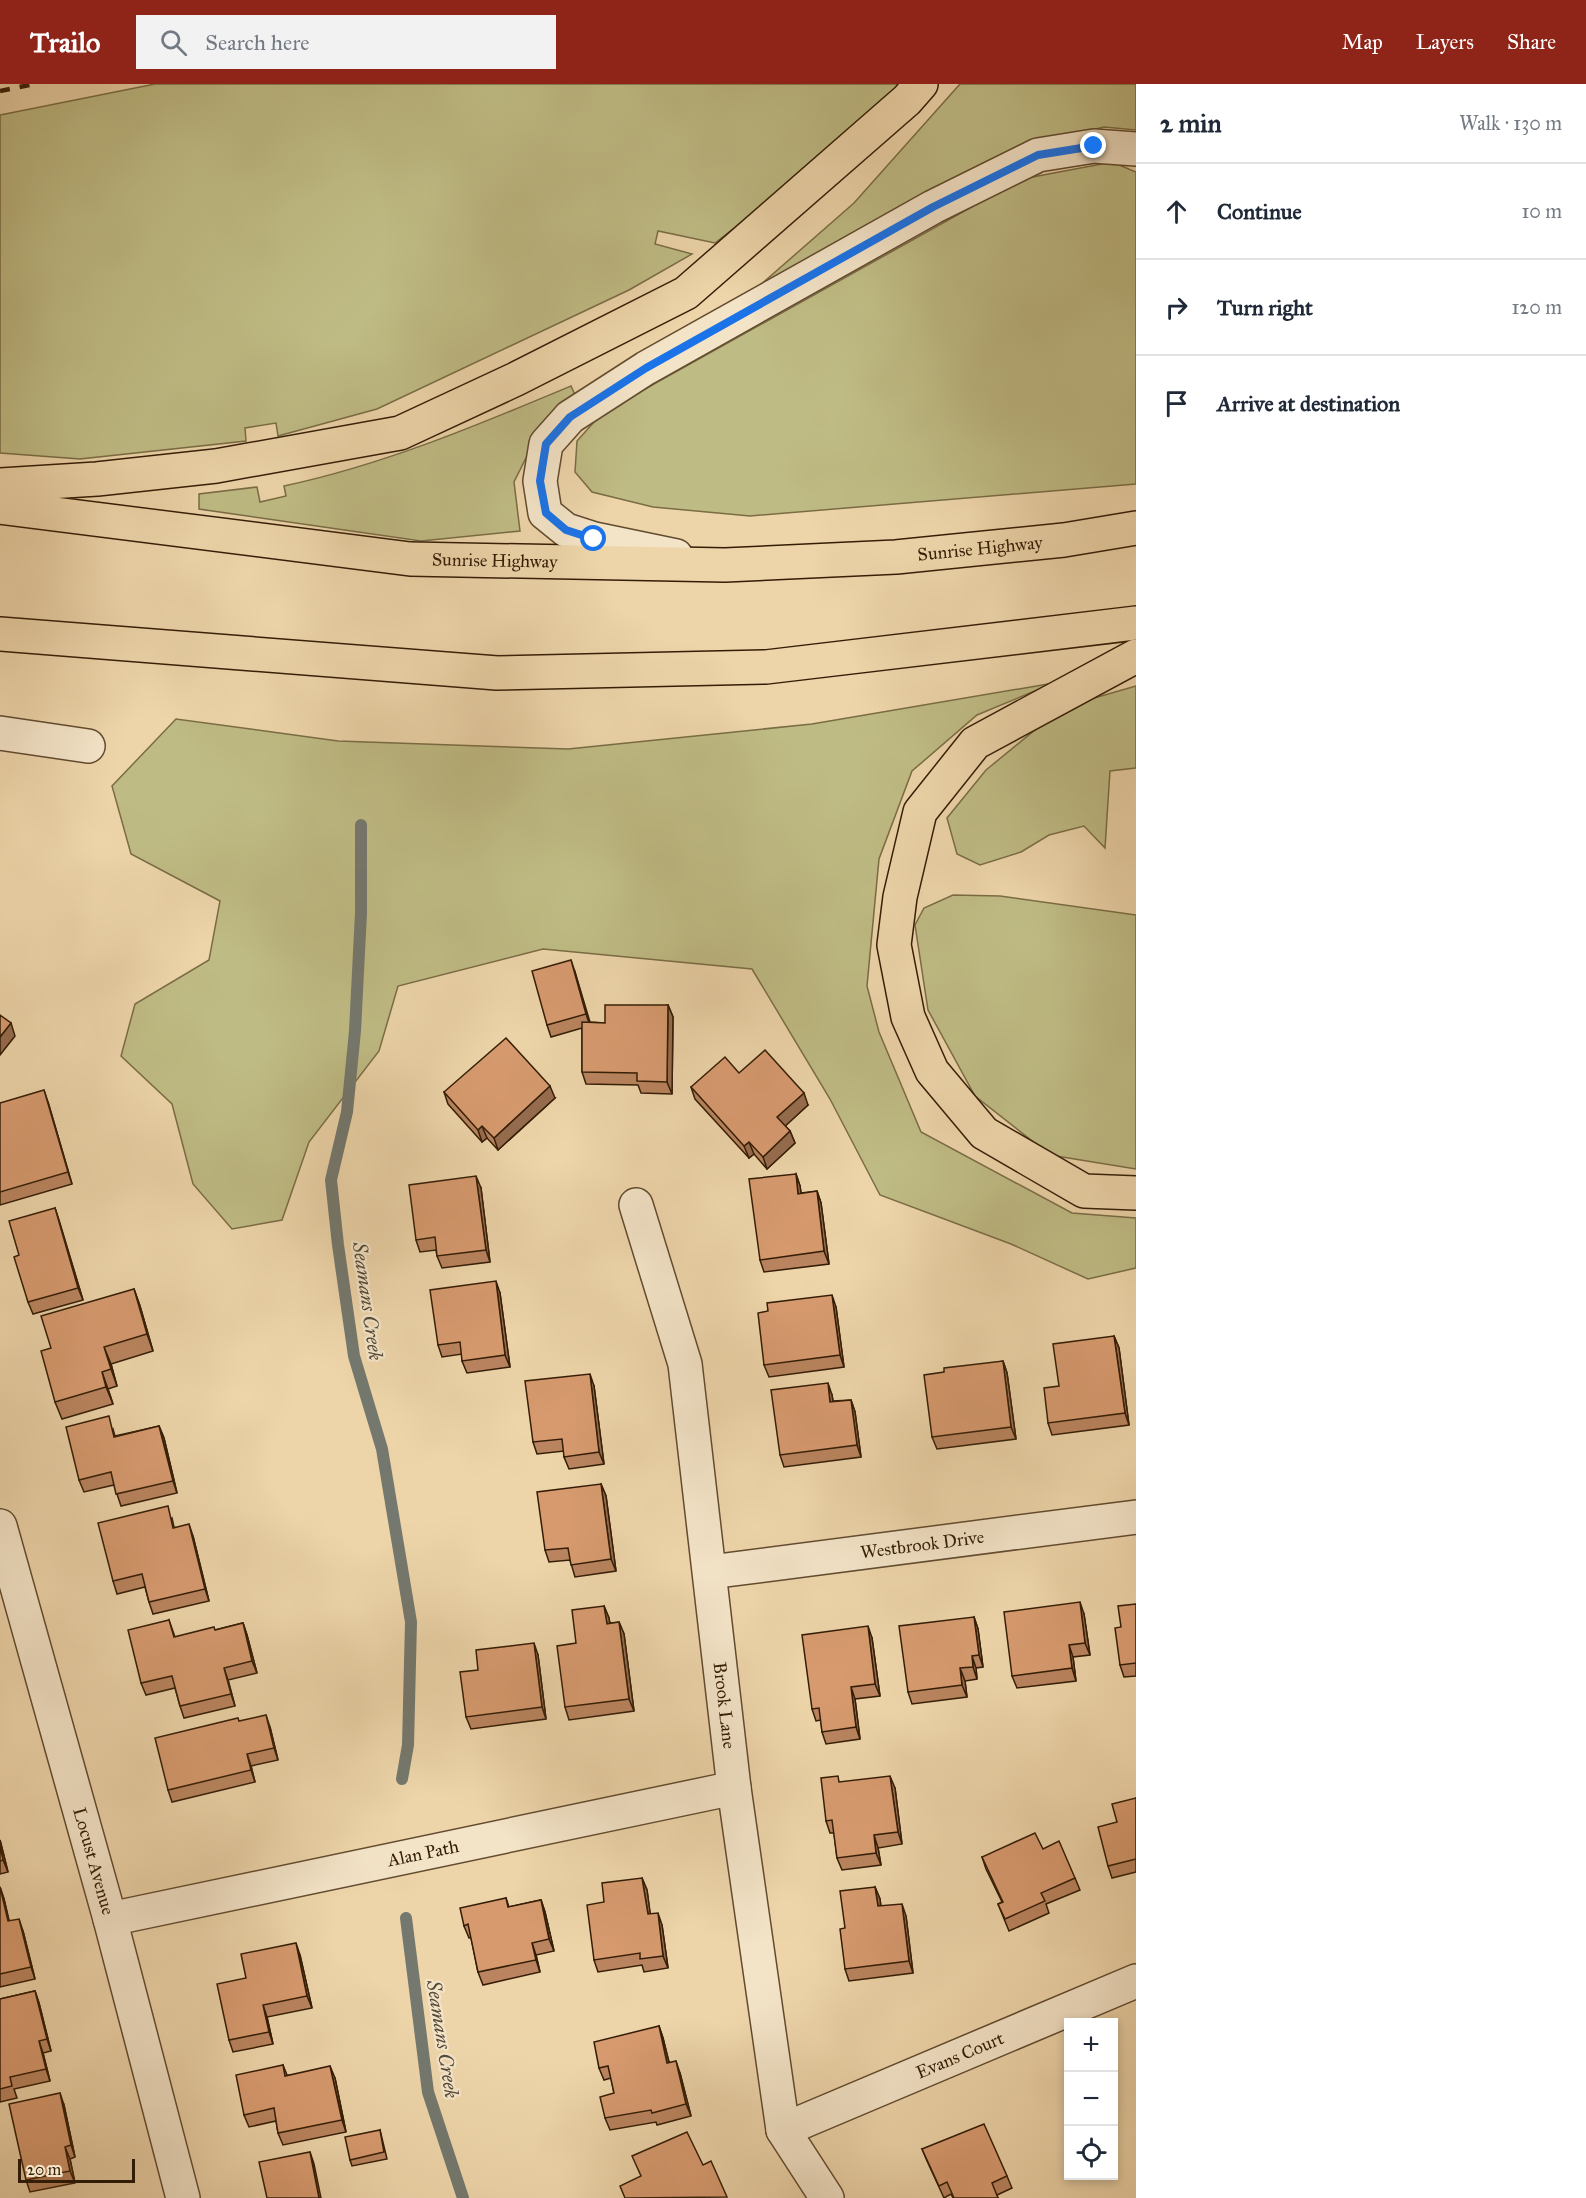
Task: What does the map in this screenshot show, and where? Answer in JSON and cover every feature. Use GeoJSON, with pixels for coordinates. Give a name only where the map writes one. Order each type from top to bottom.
{"type":"FeatureCollection","features":[{"type":"Feature","properties":{"kind":"highway"},"geometry":{"type":"LineString","coordinates":[[0,485],[97,479],[216,466],[400,433],[516,380],[686,293],[907,100],[921,84]]}},
{"type":"Feature","properties":{"kind":"highway","name":"Sunrise Highway"},"geometry":{"type":"LineString","coordinates":[[0,507],[410,559],[725,565],[896,557],[1064,540],[1136,528]]}},
{"type":"Feature","properties":{"kind":"highway"},"geometry":{"type":"LineString","coordinates":[[0,634],[496,673],[766,667],[1136,623]]}},
{"type":"Feature","properties":{"kind":"highway"},"geometry":{"type":"LineString","coordinates":[[1136,656],[975,743],[920,812],[900,897],[894,945],[908,1017],[932,1071],[984,1133],[1084,1191],[1136,1193]]}},
{"type":"Feature","properties":{"kind":"street"},"geometry":{"type":"LineString","coordinates":[[725,565],[594,539],[566,530],[546,513],[540,481],[546,444],[570,417],[646,368],[944,202],[1038,155],[1094,146],[1136,149]]}},
{"type":"Feature","properties":{"kind":"street"},"geometry":{"type":"LineString","coordinates":[[0,733],[88,746]]}},
{"type":"Feature","properties":{"kind":"street","name":"Brook Lane"},"geometry":{"type":"LineString","coordinates":[[636,1205],[686,1364],[734,1788],[783,2130],[827,2198]]}},
{"type":"Feature","properties":{"kind":"street","name":"Westbrook Drive"},"geometry":{"type":"LineString","coordinates":[[710,1572],[1136,1516]]}},
{"type":"Feature","properties":{"kind":"street","name":"Locust Avenue"},"geometry":{"type":"LineString","coordinates":[[0,1526],[110,1919],[183,2198]]}},
{"type":"Feature","properties":{"kind":"street","name":"Alan Path"},"geometry":{"type":"LineString","coordinates":[[110,1919],[734,1788]]}},
{"type":"Feature","properties":{"kind":"street","name":"Evans Court"},"geometry":{"type":"LineString","coordinates":[[783,2130],[1136,1981]]}},
{"type":"Feature","properties":{"kind":"shaded area"},"geometry":{"type":"Polygon","coordinates":[[[155,84],[901,84],[835,149],[715,243],[658,231],[655,244],[692,254],[629,290],[377,409],[278,436],[276,423],[245,428],[246,441],[80,459],[0,453],[0,115],[155,84]]]}},
{"type":"Feature","properties":{"kind":"shaded area"},"geometry":{"type":"Polygon","coordinates":[[[960,84],[1136,84],[1136,130],[1104,127],[1044,141],[742,301],[854,203],[960,84]]]}},
{"type":"Feature","properties":{"kind":"shaded area"},"geometry":{"type":"Polygon","coordinates":[[[1112,162],[1136,172],[1136,484],[750,516],[653,507],[592,492],[575,472],[577,441],[602,413],[1022,179],[1112,162]]]}},
{"type":"Feature","properties":{"kind":"shaded area"},"geometry":{"type":"Polygon","coordinates":[[[571,386],[576,397],[534,442],[514,482],[520,531],[421,541],[199,509],[199,494],[257,487],[260,502],[286,496],[284,486],[394,455],[571,386]]]}},
{"type":"Feature","properties":{"kind":"shaded area"},"geometry":{"type":"Polygon","coordinates":[[[1054,683],[977,715],[912,771],[879,859],[867,986],[879,1032],[921,1132],[1072,1213],[1136,1218],[1136,1268],[1088,1279],[1011,1244],[880,1195],[830,1099],[752,969],[543,949],[398,986],[379,1051],[309,1142],[282,1220],[232,1229],[193,1184],[172,1104],[121,1056],[135,1004],[209,960],[220,901],[131,854],[112,786],[176,719],[338,741],[568,749],[812,724],[1054,683]]]}},
{"type":"Feature","properties":{"kind":"shaded area"},"geometry":{"type":"Polygon","coordinates":[[[1136,686],[1136,768],[1110,771],[1105,848],[1084,826],[1049,835],[1021,852],[980,865],[957,854],[947,818],[986,770],[1063,707],[1136,686]]]}},
{"type":"Feature","properties":{"kind":"shaded area"},"geometry":{"type":"Polygon","coordinates":[[[953,895],[1000,896],[1136,915],[1136,1169],[1050,1155],[975,1096],[928,1010],[915,925],[924,908],[953,895]]]}},
{"type":"Feature","properties":{"kind":"building"},"geometry":{"type":"Polygon","coordinates":[[[571,960],[586,1014],[547,1025],[532,971],[571,960]]]}},
{"type":"Feature","properties":{"kind":"building"},"geometry":{"type":"Polygon","coordinates":[[[605,1005],[668,1005],[667,1082],[637,1081],[637,1073],[582,1072],[582,1022],[605,1023],[605,1005]]]}},
{"type":"Feature","properties":{"kind":"building"},"geometry":{"type":"Polygon","coordinates":[[[0,1015],[11,1023],[0,1037],[0,1015]]]}},
{"type":"Feature","properties":{"kind":"building"},"geometry":{"type":"Polygon","coordinates":[[[506,1038],[550,1086],[494,1138],[482,1126],[478,1130],[444,1092],[506,1038]]]}},
{"type":"Feature","properties":{"kind":"building"},"geometry":{"type":"Polygon","coordinates":[[[765,1050],[804,1093],[777,1117],[790,1131],[763,1157],[749,1142],[744,1146],[691,1087],[725,1057],[739,1073],[765,1050]]]}},
{"type":"Feature","properties":{"kind":"building"},"geometry":{"type":"Polygon","coordinates":[[[44,1090],[68,1172],[0,1192],[0,1103],[44,1090]]]}},
{"type":"Feature","properties":{"kind":"building"},"geometry":{"type":"Polygon","coordinates":[[[796,1174],[798,1194],[817,1191],[824,1251],[760,1260],[749,1179],[796,1174]]]}},
{"type":"Feature","properties":{"kind":"building"},"geometry":{"type":"Polygon","coordinates":[[[476,1176],[486,1250],[437,1256],[435,1237],[416,1240],[409,1185],[476,1176]]]}},
{"type":"Feature","properties":{"kind":"building"},"geometry":{"type":"Polygon","coordinates":[[[55,1208],[78,1288],[28,1302],[14,1257],[19,1255],[9,1221],[55,1208]]]}},
{"type":"Feature","properties":{"kind":"building"},"geometry":{"type":"Polygon","coordinates":[[[496,1281],[505,1355],[462,1361],[460,1342],[438,1345],[430,1290],[496,1281]]]}},
{"type":"Feature","properties":{"kind":"building"},"geometry":{"type":"Polygon","coordinates":[[[134,1289],[147,1334],[104,1347],[111,1369],[102,1372],[106,1387],[55,1402],[41,1351],[51,1348],[41,1316],[134,1289]]]}},
{"type":"Feature","properties":{"kind":"building"},"geometry":{"type":"Polygon","coordinates":[[[832,1295],[840,1355],[764,1365],[758,1313],[768,1311],[767,1303],[832,1295]]]}},
{"type":"Feature","properties":{"kind":"building"},"geometry":{"type":"Polygon","coordinates":[[[1114,1336],[1125,1413],[1048,1423],[1044,1388],[1059,1386],[1053,1344],[1114,1336]]]}},
{"type":"Feature","properties":{"kind":"building"},"geometry":{"type":"Polygon","coordinates":[[[1003,1361],[1011,1427],[932,1437],[924,1375],[944,1372],[944,1368],[1003,1361]]]}},
{"type":"Feature","properties":{"kind":"building"},"geometry":{"type":"Polygon","coordinates":[[[590,1374],[599,1452],[564,1457],[562,1439],[533,1442],[525,1381],[590,1374]]]}},
{"type":"Feature","properties":{"kind":"building"},"geometry":{"type":"Polygon","coordinates":[[[828,1383],[830,1402],[851,1400],[857,1445],[780,1455],[771,1390],[828,1383]]]}},
{"type":"Feature","properties":{"kind":"building"},"geometry":{"type":"Polygon","coordinates":[[[109,1416],[114,1437],[159,1426],[173,1481],[116,1494],[111,1472],[79,1480],[66,1427],[109,1416]]]}},
{"type":"Feature","properties":{"kind":"building"},"geometry":{"type":"Polygon","coordinates":[[[601,1484],[611,1559],[571,1565],[568,1548],[545,1550],[537,1492],[601,1484]]]}},
{"type":"Feature","properties":{"kind":"building"},"geometry":{"type":"Polygon","coordinates":[[[168,1506],[173,1528],[189,1524],[205,1589],[149,1602],[142,1574],[113,1581],[98,1523],[168,1506]]]}},
{"type":"Feature","properties":{"kind":"building"},"geometry":{"type":"Polygon","coordinates":[[[1080,1602],[1085,1643],[1069,1645],[1072,1668],[1012,1676],[1004,1612],[1080,1602]]]}},
{"type":"Feature","properties":{"kind":"building"},"geometry":{"type":"Polygon","coordinates":[[[1136,1604],[1136,1663],[1120,1665],[1115,1628],[1121,1627],[1118,1606],[1136,1604]]]}},
{"type":"Feature","properties":{"kind":"building"},"geometry":{"type":"Polygon","coordinates":[[[604,1606],[607,1624],[619,1622],[629,1699],[565,1707],[557,1646],[576,1643],[572,1610],[604,1606]]]}},
{"type":"Feature","properties":{"kind":"building"},"geometry":{"type":"Polygon","coordinates":[[[974,1617],[979,1655],[972,1656],[973,1667],[960,1668],[962,1685],[908,1692],[899,1626],[974,1617]]]}},
{"type":"Feature","properties":{"kind":"building"},"geometry":{"type":"Polygon","coordinates":[[[169,1620],[174,1637],[214,1627],[215,1630],[243,1623],[252,1661],[224,1668],[231,1694],[180,1706],[172,1676],[141,1683],[128,1630],[169,1620]]]}},
{"type":"Feature","properties":{"kind":"building"},"geometry":{"type":"Polygon","coordinates":[[[868,1626],[875,1684],[851,1687],[856,1727],[822,1732],[819,1708],[812,1709],[802,1635],[868,1626]]]}},
{"type":"Feature","properties":{"kind":"building"},"geometry":{"type":"Polygon","coordinates":[[[534,1643],[542,1707],[466,1717],[460,1672],[478,1670],[476,1650],[534,1643]]]}},
{"type":"Feature","properties":{"kind":"building"},"geometry":{"type":"Polygon","coordinates":[[[266,1715],[274,1748],[247,1754],[251,1770],[168,1790],[155,1738],[238,1718],[239,1721],[266,1715]]]}},
{"type":"Feature","properties":{"kind":"building"},"geometry":{"type":"Polygon","coordinates":[[[838,1776],[839,1782],[890,1776],[898,1832],[874,1835],[876,1853],[837,1858],[832,1820],[826,1821],[821,1778],[838,1776]]]}},
{"type":"Feature","properties":{"kind":"building"},"geometry":{"type":"Polygon","coordinates":[[[1136,1798],[1136,1859],[1108,1866],[1098,1827],[1117,1822],[1112,1804],[1136,1798]]]}},
{"type":"Feature","properties":{"kind":"building"},"geometry":{"type":"Polygon","coordinates":[[[1035,1833],[1043,1849],[1059,1841],[1075,1878],[1041,1893],[1045,1901],[1005,1919],[998,1904],[1003,1902],[982,1857],[1035,1833]]]}},
{"type":"Feature","properties":{"kind":"building"},"geometry":{"type":"Polygon","coordinates":[[[642,1878],[648,1914],[658,1913],[663,1956],[640,1959],[640,1953],[594,1960],[587,1905],[604,1902],[602,1883],[642,1878]]]}},
{"type":"Feature","properties":{"kind":"building"},"geometry":{"type":"Polygon","coordinates":[[[0,1887],[8,1921],[19,1919],[31,1967],[0,1974],[0,1887]]]}},
{"type":"Feature","properties":{"kind":"building"},"geometry":{"type":"Polygon","coordinates":[[[875,1887],[878,1906],[902,1904],[909,1961],[845,1969],[840,1929],[845,1928],[840,1891],[875,1887]]]}},
{"type":"Feature","properties":{"kind":"building"},"geometry":{"type":"Polygon","coordinates":[[[506,1898],[508,1907],[541,1900],[549,1939],[532,1943],[536,1960],[478,1972],[468,1924],[464,1926],[460,1908],[506,1898]]]}},
{"type":"Feature","properties":{"kind":"building"},"geometry":{"type":"Polygon","coordinates":[[[296,1943],[307,1996],[263,2005],[269,2032],[229,2040],[217,1984],[246,1978],[241,1954],[296,1943]]]}},
{"type":"Feature","properties":{"kind":"building"},"geometry":{"type":"Polygon","coordinates":[[[35,1991],[47,2039],[39,2041],[46,2069],[10,2077],[12,2086],[0,2089],[0,1999],[35,1991]]]}},
{"type":"Feature","properties":{"kind":"building"},"geometry":{"type":"Polygon","coordinates":[[[659,2026],[667,2063],[676,2061],[686,2104],[652,2113],[651,2110],[605,2118],[600,2097],[614,2093],[608,2066],[599,2068],[594,2042],[659,2026]]]}},
{"type":"Feature","properties":{"kind":"building"},"geometry":{"type":"Polygon","coordinates":[[[283,2065],[285,2076],[330,2066],[342,2120],[278,2133],[274,2108],[244,2115],[236,2075],[283,2065]]]}},
{"type":"Feature","properties":{"kind":"building"},"geometry":{"type":"Polygon","coordinates":[[[60,2093],[71,2145],[65,2147],[70,2171],[26,2180],[9,2104],[60,2093]]]}},
{"type":"Feature","properties":{"kind":"building"},"geometry":{"type":"Polygon","coordinates":[[[984,2124],[1007,2176],[992,2183],[998,2198],[954,2198],[947,2182],[939,2186],[922,2149],[984,2124]]]}},
{"type":"Feature","properties":{"kind":"building"},"geometry":{"type":"Polygon","coordinates":[[[380,2130],[384,2152],[350,2160],[345,2137],[380,2130]]]}},
{"type":"Feature","properties":{"kind":"building"},"geometry":{"type":"Polygon","coordinates":[[[687,2132],[703,2165],[711,2161],[727,2197],[625,2198],[620,2186],[641,2176],[632,2156],[687,2132]]]}},
{"type":"Feature","properties":{"kind":"building"},"geometry":{"type":"Polygon","coordinates":[[[310,2152],[319,2198],[267,2198],[259,2162],[310,2152]]]}},
{"type":"Feature","properties":{"kind":"waterway","name":"Seamans Creek"},"geometry":{"type":"LineString","coordinates":[[361,825],[361,913],[355,1031],[347,1112],[331,1180],[354,1356],[382,1449],[411,1622],[408,1745],[402,1779]]}},
{"type":"Feature","properties":{"kind":"waterway","name":"Seamans Creek"},"geometry":{"type":"LineString","coordinates":[[406,1918],[428,2092],[463,2198]]}},
{"type":"Feature","properties":{"kind":"railway"},"geometry":{"type":"LineString","coordinates":[[0,91],[34,84]]}},
{"type":"Feature","properties":{"kind":"route"},"geometry":{"type":"LineString","coordinates":[[594,539],[566,530],[546,513],[540,481],[546,444],[570,417],[646,368],[933,207],[1038,155],[1094,146]]}}]}
